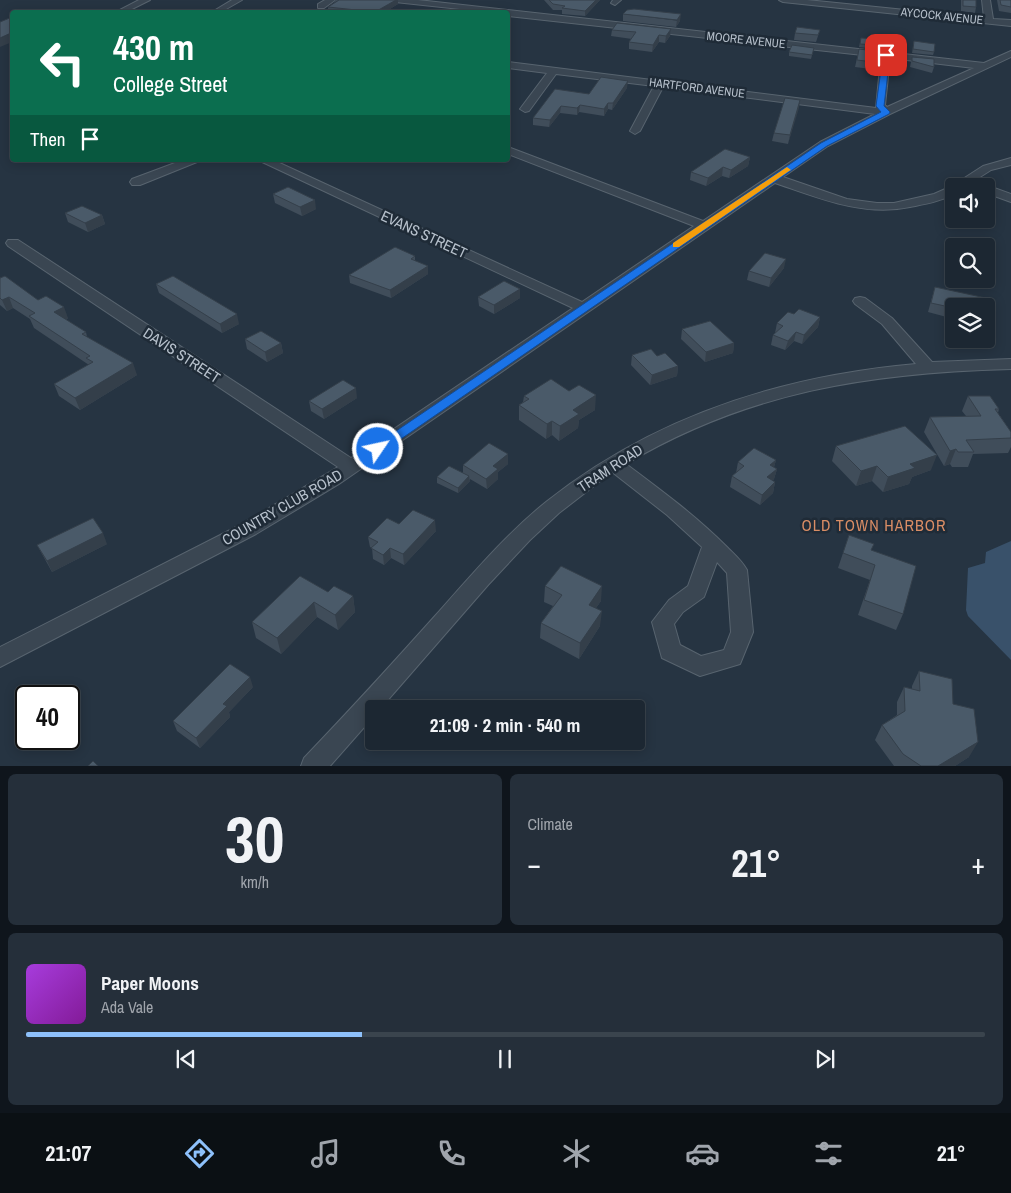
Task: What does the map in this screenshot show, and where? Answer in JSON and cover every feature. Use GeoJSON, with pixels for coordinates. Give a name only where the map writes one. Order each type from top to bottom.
{"type":"FeatureCollection","features":[{"type":"Feature","properties":{"kind":"street"},"geometry":{"type":"LineString","coordinates":[[124,10],[146,0]]}},
{"type":"Feature","properties":{"kind":"street"},"geometry":{"type":"LineString","coordinates":[[220,10],[238,0]]}},
{"type":"Feature","properties":{"kind":"street"},"geometry":{"type":"LineString","coordinates":[[321,6],[331,0]]}},
{"type":"Feature","properties":{"kind":"street","name":"MOORE AVENUE"},"geometry":{"type":"LineString","coordinates":[[395,0],[481,10]]}},
{"type":"Feature","properties":{"kind":"street","name":"AYCOCK AVENUE"},"geometry":{"type":"LineString","coordinates":[[783,0],[1011,23]]}},
{"type":"Feature","properties":{"kind":"street"},"geometry":{"type":"LineString","coordinates":[[890,0],[890,11]]}},
{"type":"Feature","properties":{"kind":"street"},"geometry":{"type":"LineString","coordinates":[[986,0],[989,21]]}},
{"type":"Feature","properties":{"kind":"street"},"geometry":{"type":"LineString","coordinates":[[510,10],[517,3]]}},
{"type":"Feature","properties":{"kind":"street","name":"MOORE AVENUE"},"geometry":{"type":"LineString","coordinates":[[510,13],[985,66]]}},
{"type":"Feature","properties":{"kind":"street","name":"COUNTRY CLUB ROAD"},"geometry":{"type":"LineString","coordinates":[[0,658],[249,528],[351,467],[824,144],[886,112],[1011,54]]}},
{"type":"Feature","properties":{"kind":"street"},"geometry":{"type":"LineString","coordinates":[[886,55],[880,106],[886,112]]}},
{"type":"Feature","properties":{"kind":"street","name":"HARTFORD AVENUE"},"geometry":{"type":"LineString","coordinates":[[510,65],[886,112]]}},
{"type":"Feature","properties":{"kind":"street"},"geometry":{"type":"LineString","coordinates":[[525,109],[554,70]]}},
{"type":"Feature","properties":{"kind":"street"},"geometry":{"type":"LineString","coordinates":[[635,131],[660,84]]}},
{"type":"Feature","properties":{"kind":"street"},"geometry":{"type":"LineString","coordinates":[[510,151],[705,226]]}},
{"type":"Feature","properties":{"kind":"street"},"geometry":{"type":"LineString","coordinates":[[972,178],[988,168],[1011,161]]}},
{"type":"Feature","properties":{"kind":"street"},"geometry":{"type":"LineString","coordinates":[[136,182],[188,162]]}},
{"type":"Feature","properties":{"kind":"street","name":"EVANS STREET"},"geometry":{"type":"LineString","coordinates":[[268,162],[584,308]]}},
{"type":"Feature","properties":{"kind":"street"},"geometry":{"type":"LineString","coordinates":[[777,176],[840,201],[867,206],[893,207],[927,201],[945,195]]}},
{"type":"Feature","properties":{"kind":"street"},"geometry":{"type":"LineString","coordinates":[[995,192],[1011,198]]}},
{"type":"Feature","properties":{"kind":"street","name":"DAVIS STREET"},"geometry":{"type":"LineString","coordinates":[[13,243],[351,467]]}},
{"type":"Feature","properties":{"kind":"street"},"geometry":{"type":"LineString","coordinates":[[860,300],[887,321],[927,367]]}},
{"type":"Feature","properties":{"kind":"street","name":"TRAM ROAD"},"geometry":{"type":"LineString","coordinates":[[313,766],[525,533],[575,490],[612,464],[682,426],[770,394],[837,378],[927,367],[1011,364]]}},
{"type":"Feature","properties":{"kind":"street"},"geometry":{"type":"LineString","coordinates":[[612,464],[674,510],[713,545],[737,570],[742,632],[732,657],[700,666],[670,651],[663,622],[676,606],[697,591],[713,545]]}},
{"type":"Feature","properties":{"kind":"water"},"geometry":{"type":"Polygon","coordinates":[[[1011,541],[1011,660],[968,616],[966,610],[968,568],[985,563],[986,552],[1011,541]]]}},
{"type":"Feature","properties":{"kind":"building"},"geometry":{"type":"Polygon","coordinates":[[[339,0],[396,0],[378,10],[328,7],[339,0]]]}},
{"type":"Feature","properties":{"kind":"building"},"geometry":{"type":"Polygon","coordinates":[[[549,0],[596,0],[585,11],[562,8],[565,6],[553,4],[549,0]]]}},
{"type":"Feature","properties":{"kind":"building"},"geometry":{"type":"Polygon","coordinates":[[[963,0],[976,0],[976,7],[963,6],[963,0]]]}},
{"type":"Feature","properties":{"kind":"building"},"geometry":{"type":"Polygon","coordinates":[[[1000,0],[1011,0],[1011,7],[1001,5],[1000,0]]]}},
{"type":"Feature","properties":{"kind":"building"},"geometry":{"type":"Polygon","coordinates":[[[634,9],[681,14],[677,20],[623,14],[627,10],[634,9]]]}},
{"type":"Feature","properties":{"kind":"building"},"geometry":{"type":"Polygon","coordinates":[[[10,18],[10,33],[0,38],[0,22],[10,18]]]}},
{"type":"Feature","properties":{"kind":"building"},"geometry":{"type":"Polygon","coordinates":[[[617,23],[671,29],[666,36],[659,35],[653,45],[629,42],[636,32],[612,30],[617,23]]]}},
{"type":"Feature","properties":{"kind":"building"},"geometry":{"type":"Polygon","coordinates":[[[797,27],[820,30],[818,35],[795,33],[797,27]]]}},
{"type":"Feature","properties":{"kind":"building"},"geometry":{"type":"Polygon","coordinates":[[[861,38],[876,39],[875,45],[860,44],[861,38]]]}},
{"type":"Feature","properties":{"kind":"building"},"geometry":{"type":"Polygon","coordinates":[[[914,41],[935,44],[934,52],[913,49],[914,41]]]}},
{"type":"Feature","properties":{"kind":"building"},"geometry":{"type":"Polygon","coordinates":[[[792,45],[814,48],[812,55],[789,52],[792,45]]]}},
{"type":"Feature","properties":{"kind":"building"},"geometry":{"type":"Polygon","coordinates":[[[859,49],[875,51],[873,62],[857,60],[859,49]]]}},
{"type":"Feature","properties":{"kind":"building"},"geometry":{"type":"Polygon","coordinates":[[[912,57],[934,59],[934,67],[912,61],[912,57]]]}},
{"type":"Feature","properties":{"kind":"building"},"geometry":{"type":"Polygon","coordinates":[[[601,77],[628,81],[613,103],[608,103],[604,109],[580,105],[577,108],[561,106],[550,120],[533,118],[555,89],[589,94],[601,77]]]}},
{"type":"Feature","properties":{"kind":"building"},"geometry":{"type":"Polygon","coordinates":[[[785,98],[800,100],[790,135],[774,133],[785,98]]]}},
{"type":"Feature","properties":{"kind":"building"},"geometry":{"type":"Polygon","coordinates":[[[725,149],[750,157],[731,170],[723,167],[708,178],[691,172],[725,149]]]}},
{"type":"Feature","properties":{"kind":"building"},"geometry":{"type":"Polygon","coordinates":[[[288,187],[315,200],[300,207],[273,194],[288,187]]]}},
{"type":"Feature","properties":{"kind":"building"},"geometry":{"type":"Polygon","coordinates":[[[82,206],[102,215],[85,223],[65,213],[82,206]]]}},
{"type":"Feature","properties":{"kind":"building"},"geometry":{"type":"Polygon","coordinates":[[[395,247],[415,256],[411,259],[428,266],[390,290],[349,275],[395,247]]]}},
{"type":"Feature","properties":{"kind":"building"},"geometry":{"type":"Polygon","coordinates":[[[765,253],[786,259],[771,278],[749,271],[765,253]]]}},
{"type":"Feature","properties":{"kind":"building"},"geometry":{"type":"Polygon","coordinates":[[[5,276],[38,300],[46,296],[64,307],[54,312],[86,332],[82,334],[133,363],[75,398],[54,384],[93,362],[86,358],[90,356],[29,316],[35,313],[9,297],[2,300],[0,298],[0,278],[5,276]]]}},
{"type":"Feature","properties":{"kind":"building"},"geometry":{"type":"Polygon","coordinates":[[[173,276],[237,314],[220,324],[156,284],[173,276]]]}},
{"type":"Feature","properties":{"kind":"building"},"geometry":{"type":"Polygon","coordinates":[[[504,281],[520,289],[494,305],[478,297],[504,281]]]}},
{"type":"Feature","properties":{"kind":"building"},"geometry":{"type":"Polygon","coordinates":[[[935,287],[986,298],[945,298],[945,306],[931,303],[935,287]]]}},
{"type":"Feature","properties":{"kind":"building"},"geometry":{"type":"Polygon","coordinates":[[[799,309],[820,317],[804,335],[796,332],[788,341],[773,335],[783,326],[777,323],[788,312],[794,314],[799,309]]]}},
{"type":"Feature","properties":{"kind":"building"},"geometry":{"type":"Polygon","coordinates":[[[710,321],[734,343],[706,352],[682,329],[710,321]]]}},
{"type":"Feature","properties":{"kind":"building"},"geometry":{"type":"Polygon","coordinates":[[[261,331],[281,343],[265,352],[245,339],[261,331]]]}},
{"type":"Feature","properties":{"kind":"building"},"geometry":{"type":"Polygon","coordinates":[[[651,349],[657,356],[665,353],[678,366],[652,375],[632,355],[651,349]]]}},
{"type":"Feature","properties":{"kind":"building"},"geometry":{"type":"Polygon","coordinates":[[[551,379],[569,391],[579,385],[596,395],[573,410],[579,414],[560,426],[552,421],[547,424],[519,405],[529,399],[524,396],[551,379]]]}},
{"type":"Feature","properties":{"kind":"building"},"geometry":{"type":"Polygon","coordinates":[[[343,380],[356,388],[322,409],[309,401],[343,380]]]}},
{"type":"Feature","properties":{"kind":"building"},"geometry":{"type":"Polygon","coordinates":[[[968,396],[990,396],[999,409],[995,409],[1011,432],[1011,438],[966,440],[974,452],[958,452],[956,449],[950,451],[930,417],[981,416],[968,396]]]}},
{"type":"Feature","properties":{"kind":"building"},"geometry":{"type":"Polygon","coordinates":[[[905,426],[937,455],[910,464],[915,468],[888,477],[877,466],[861,471],[836,446],[905,426]]]}},
{"type":"Feature","properties":{"kind":"building"},"geometry":{"type":"Polygon","coordinates":[[[489,443],[508,454],[493,466],[498,469],[486,479],[463,465],[489,443]]]}},
{"type":"Feature","properties":{"kind":"building"},"geometry":{"type":"Polygon","coordinates":[[[754,448],[776,460],[770,465],[777,469],[767,477],[775,482],[762,495],[732,476],[744,466],[738,462],[754,448]]]}},
{"type":"Feature","properties":{"kind":"building"},"geometry":{"type":"Polygon","coordinates":[[[449,466],[469,476],[458,488],[437,477],[449,466]]]}},
{"type":"Feature","properties":{"kind":"building"},"geometry":{"type":"Polygon","coordinates":[[[413,510],[435,520],[403,554],[390,548],[383,555],[371,548],[378,542],[368,537],[387,518],[399,524],[413,510]]]}},
{"type":"Feature","properties":{"kind":"building"},"geometry":{"type":"Polygon","coordinates":[[[93,518],[103,533],[47,561],[37,545],[93,518]]]}},
{"type":"Feature","properties":{"kind":"building"},"geometry":{"type":"Polygon","coordinates":[[[849,535],[874,544],[871,550],[916,566],[903,614],[864,600],[875,565],[843,553],[849,535]]]}},
{"type":"Feature","properties":{"kind":"building"},"geometry":{"type":"Polygon","coordinates":[[[561,566],[602,586],[589,605],[602,611],[580,643],[541,623],[562,595],[545,586],[561,566]]]}},
{"type":"Feature","properties":{"kind":"building"},"geometry":{"type":"Polygon","coordinates":[[[300,576],[328,592],[334,586],[353,596],[335,615],[314,602],[277,638],[252,622],[300,576]]]}},
{"type":"Feature","properties":{"kind":"building"},"geometry":{"type":"Polygon","coordinates":[[[230,664],[250,677],[223,704],[227,706],[196,738],[173,721],[230,664]]]}},
{"type":"Feature","properties":{"kind":"building"},"geometry":{"type":"Polygon","coordinates":[[[919,671],[952,679],[953,704],[974,709],[978,742],[938,766],[921,766],[903,754],[882,725],[905,711],[904,687],[920,691],[919,671]]]}},
{"type":"Feature","properties":{"kind":"building"},"geometry":{"type":"Polygon","coordinates":[[[93,761],[98,766],[88,766],[93,761]]]}},
{"type":"Feature","properties":{"kind":"slow traffic"},"geometry":{"type":"LineString","coordinates":[[676,245],[787,170]]}},
{"type":"Feature","properties":{"kind":"district","name":"OLD TOWN HARBOR"},"geometry":{"type":"Point","coordinates":[874,525]}},
{"type":"Feature","properties":{"kind":"route"},"geometry":{"type":"LineString","coordinates":[[378,449],[824,144],[886,112],[880,106],[886,55]]}}]}
